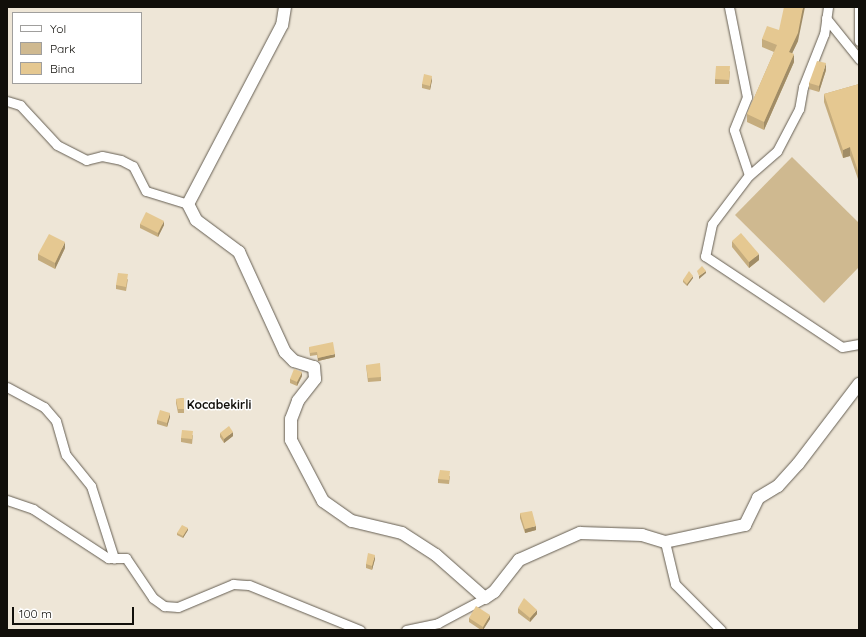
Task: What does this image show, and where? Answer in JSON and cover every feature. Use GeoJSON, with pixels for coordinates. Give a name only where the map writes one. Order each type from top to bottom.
{"type":"FeatureCollection","features":[{"type":"Feature","properties":{"kind":"street"},"geometry":{"type":"LineString","coordinates":[[188,204],[282,25],[285,7]]}},
{"type":"Feature","properties":{"kind":"street"},"geometry":{"type":"LineString","coordinates":[[729,7],[747,97],[734,130],[749,175]]}},
{"type":"Feature","properties":{"kind":"street"},"geometry":{"type":"LineString","coordinates":[[828,7],[799,109],[777,151],[749,175],[712,224],[705,256],[842,346],[859,344]]}},
{"type":"Feature","properties":{"kind":"street"},"geometry":{"type":"LineString","coordinates":[[859,7],[859,41]]}},
{"type":"Feature","properties":{"kind":"street"},"geometry":{"type":"LineString","coordinates":[[826,18],[859,59]]}},
{"type":"Feature","properties":{"kind":"street"},"geometry":{"type":"LineString","coordinates":[[7,101],[20,105],[57,145],[86,160],[102,156],[121,160],[133,166],[146,190],[188,204],[196,220],[239,252],[285,352],[294,361],[314,368],[315,379],[298,401],[291,419],[291,440],[323,502],[352,521],[402,533],[436,555],[485,598]]}},
{"type":"Feature","properties":{"kind":"street"},"geometry":{"type":"LineString","coordinates":[[406,630],[438,623],[485,598],[494,592],[519,560],[580,533],[642,535],[666,542],[745,525],[758,498],[778,486],[793,470],[859,384]]}},
{"type":"Feature","properties":{"kind":"street"},"geometry":{"type":"LineString","coordinates":[[7,387],[44,407],[56,421],[66,455],[91,486],[114,558]]}},
{"type":"Feature","properties":{"kind":"street"},"geometry":{"type":"LineString","coordinates":[[7,500],[33,509],[90,549],[114,558],[126,558],[153,598],[164,606],[178,606],[233,584],[249,585],[360,630]]}},
{"type":"Feature","properties":{"kind":"street"},"geometry":{"type":"LineString","coordinates":[[666,542],[675,584],[721,630]]}},
{"type":"Feature","properties":{"kind":"green space"},"geometry":{"type":"Polygon","coordinates":[[[792,157],[859,223],[859,267],[824,303],[735,215],[792,157]]]}},
{"type":"Feature","properties":{"kind":"building"},"geometry":{"type":"Polygon","coordinates":[[[784,7],[803,7],[798,33],[789,52],[794,54],[764,122],[747,114],[777,45],[762,39],[767,26],[779,30],[784,7]]]}},
{"type":"Feature","properties":{"kind":"building"},"geometry":{"type":"Polygon","coordinates":[[[817,61],[826,63],[819,86],[809,83],[817,61]]]}},
{"type":"Feature","properties":{"kind":"building"},"geometry":{"type":"Polygon","coordinates":[[[716,66],[730,66],[729,80],[715,79],[716,66]]]}},
{"type":"Feature","properties":{"kind":"building"},"geometry":{"type":"Polygon","coordinates":[[[424,74],[432,76],[430,86],[422,84],[424,74]]]}},
{"type":"Feature","properties":{"kind":"building"},"geometry":{"type":"Polygon","coordinates":[[[859,84],[859,174],[850,147],[843,150],[824,94],[859,84]]]}},
{"type":"Feature","properties":{"kind":"building"},"geometry":{"type":"Polygon","coordinates":[[[146,212],[164,221],[158,233],[140,224],[146,212]]]}},
{"type":"Feature","properties":{"kind":"building"},"geometry":{"type":"Polygon","coordinates":[[[741,233],[759,254],[749,262],[732,241],[741,233]]]}},
{"type":"Feature","properties":{"kind":"building"},"geometry":{"type":"Polygon","coordinates":[[[49,234],[65,242],[55,263],[38,254],[49,234]]]}},
{"type":"Feature","properties":{"kind":"building"},"geometry":{"type":"Polygon","coordinates":[[[702,266],[706,271],[699,276],[697,271],[702,266]]]}},
{"type":"Feature","properties":{"kind":"building"},"geometry":{"type":"Polygon","coordinates":[[[689,271],[693,276],[687,284],[683,280],[689,271]]]}},
{"type":"Feature","properties":{"kind":"building"},"geometry":{"type":"Polygon","coordinates":[[[118,273],[128,274],[126,287],[116,285],[118,273]]]}},
{"type":"Feature","properties":{"kind":"building"},"geometry":{"type":"Polygon","coordinates":[[[333,342],[335,354],[318,358],[317,352],[310,353],[309,347],[333,342]]]}},
{"type":"Feature","properties":{"kind":"building"},"geometry":{"type":"Polygon","coordinates":[[[380,363],[381,377],[368,378],[366,365],[380,363]]]}},
{"type":"Feature","properties":{"kind":"building"},"geometry":{"type":"Polygon","coordinates":[[[294,369],[302,372],[297,382],[290,379],[294,369]]]}},
{"type":"Feature","properties":{"kind":"building"},"geometry":{"type":"Polygon","coordinates":[[[184,398],[184,409],[178,409],[176,399],[184,398]]]}},
{"type":"Feature","properties":{"kind":"building"},"geometry":{"type":"Polygon","coordinates":[[[160,410],[170,413],[167,423],[157,420],[160,410]]]}},
{"type":"Feature","properties":{"kind":"building"},"geometry":{"type":"Polygon","coordinates":[[[229,426],[233,432],[224,439],[220,433],[229,426]]]}},
{"type":"Feature","properties":{"kind":"building"},"geometry":{"type":"Polygon","coordinates":[[[182,430],[193,431],[192,439],[181,438],[182,430]]]}},
{"type":"Feature","properties":{"kind":"building"},"geometry":{"type":"Polygon","coordinates":[[[440,470],[450,471],[449,480],[438,479],[440,470]]]}},
{"type":"Feature","properties":{"kind":"building"},"geometry":{"type":"Polygon","coordinates":[[[532,511],[536,526],[525,529],[520,513],[532,511]]]}},
{"type":"Feature","properties":{"kind":"building"},"geometry":{"type":"Polygon","coordinates":[[[182,525],[188,528],[183,536],[177,533],[182,525]]]}},
{"type":"Feature","properties":{"kind":"building"},"geometry":{"type":"Polygon","coordinates":[[[368,553],[375,555],[372,566],[366,564],[368,553]]]}},
{"type":"Feature","properties":{"kind":"building"},"geometry":{"type":"Polygon","coordinates":[[[524,598],[537,610],[530,618],[518,608],[524,598]]]}},
{"type":"Feature","properties":{"kind":"building"},"geometry":{"type":"Polygon","coordinates":[[[476,606],[490,615],[483,627],[469,618],[476,606]]]}},
{"type":"Feature","properties":{"kind":"district","name":"Kocabekirli"},"geometry":{"type":"Point","coordinates":[219,405]}}]}
